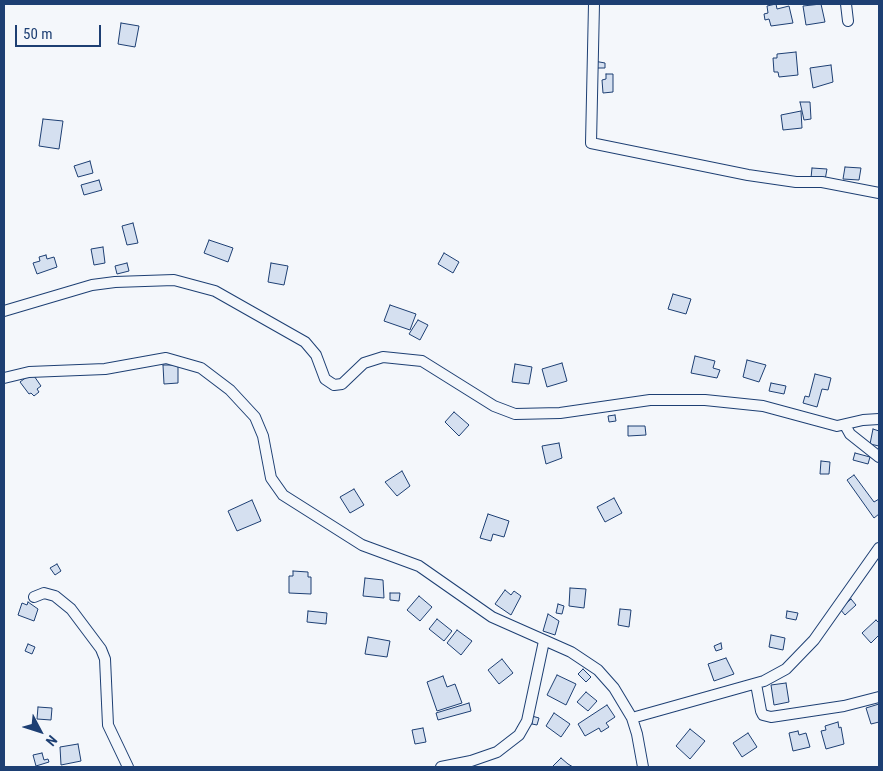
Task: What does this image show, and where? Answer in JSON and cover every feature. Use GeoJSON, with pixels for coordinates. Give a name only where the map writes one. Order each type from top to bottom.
{"type":"FeatureCollection","features":[{"type":"Feature","properties":{"kind":"street"},"geometry":{"type":"LineString","coordinates":[[594,4],[591,143],[782,181],[822,182],[879,192]]}},
{"type":"Feature","properties":{"kind":"street"},"geometry":{"type":"LineString","coordinates":[[846,4],[848,21]]}},
{"type":"Feature","properties":{"kind":"street"},"geometry":{"type":"LineString","coordinates":[[4,311],[92,285],[115,282],[174,280],[215,291],[306,342],[316,355],[325,379],[334,385],[342,384],[364,363],[384,357],[422,361],[494,406],[515,414],[560,413],[650,400],[705,400],[763,406],[829,425],[845,425],[863,420],[879,419]]}},
{"type":"Feature","properties":{"kind":"street"},"geometry":{"type":"LineString","coordinates":[[4,378],[28,372],[105,369],[166,358],[182,361],[201,368],[230,390],[255,417],[262,436],[271,478],[283,495],[362,545],[419,566],[492,617],[571,652],[598,670],[614,688],[632,718],[638,734],[643,767]]}},
{"type":"Feature","properties":{"kind":"street"},"geometry":{"type":"LineString","coordinates":[[845,425],[850,434],[879,457]]}},
{"type":"Feature","properties":{"kind":"street"},"geometry":{"type":"LineString","coordinates":[[632,718],[756,684],[786,669],[814,640],[879,548]]}},
{"type":"Feature","properties":{"kind":"street"},"geometry":{"type":"LineString","coordinates":[[34,597],[44,593],[61,600],[71,609],[101,649],[105,659],[108,725],[128,767]]}},
{"type":"Feature","properties":{"kind":"street"},"geometry":{"type":"LineString","coordinates":[[441,767],[471,761],[497,752],[519,735],[529,712],[544,641]]}},
{"type":"Feature","properties":{"kind":"street"},"geometry":{"type":"LineString","coordinates":[[756,684],[760,711],[763,715],[771,717],[844,706],[879,697]]}},
{"type":"Feature","properties":{"kind":"building"},"geometry":{"type":"Polygon","coordinates":[[[776,4],[777,9],[789,6],[793,23],[771,26],[769,19],[765,20],[764,14],[768,13],[767,6],[776,4]]]}},
{"type":"Feature","properties":{"kind":"building"},"geometry":{"type":"Polygon","coordinates":[[[821,4],[825,22],[806,25],[803,6],[821,4]]]}},
{"type":"Feature","properties":{"kind":"building"},"geometry":{"type":"Polygon","coordinates":[[[121,23],[139,26],[135,47],[118,44],[121,23]]]}},
{"type":"Feature","properties":{"kind":"building"},"geometry":{"type":"Polygon","coordinates":[[[796,52],[798,75],[779,77],[778,72],[774,72],[773,58],[777,58],[777,54],[796,52]]]}},
{"type":"Feature","properties":{"kind":"building"},"geometry":{"type":"Polygon","coordinates":[[[594,61],[605,63],[605,68],[594,68],[594,61]]]}},
{"type":"Feature","properties":{"kind":"building"},"geometry":{"type":"Polygon","coordinates":[[[831,65],[833,82],[813,88],[810,68],[831,65]]]}},
{"type":"Feature","properties":{"kind":"building"},"geometry":{"type":"Polygon","coordinates":[[[606,74],[613,74],[613,92],[603,93],[602,80],[606,79],[606,74]]]}},
{"type":"Feature","properties":{"kind":"building"},"geometry":{"type":"Polygon","coordinates":[[[800,102],[810,102],[811,119],[804,120],[800,102]]]}},
{"type":"Feature","properties":{"kind":"building"},"geometry":{"type":"Polygon","coordinates":[[[801,111],[802,128],[783,130],[781,115],[801,111]]]}},
{"type":"Feature","properties":{"kind":"building"},"geometry":{"type":"Polygon","coordinates":[[[43,119],[63,121],[59,149],[39,146],[43,119]]]}},
{"type":"Feature","properties":{"kind":"building"},"geometry":{"type":"Polygon","coordinates":[[[90,161],[93,173],[78,177],[74,166],[90,161]]]}},
{"type":"Feature","properties":{"kind":"building"},"geometry":{"type":"Polygon","coordinates":[[[845,167],[861,168],[859,180],[843,179],[845,167]]]}},
{"type":"Feature","properties":{"kind":"building"},"geometry":{"type":"Polygon","coordinates":[[[812,168],[827,169],[825,180],[811,178],[812,168]]]}},
{"type":"Feature","properties":{"kind":"building"},"geometry":{"type":"Polygon","coordinates":[[[99,180],[102,190],[84,195],[81,185],[99,180]]]}},
{"type":"Feature","properties":{"kind":"building"},"geometry":{"type":"Polygon","coordinates":[[[133,223],[138,243],[127,245],[122,226],[133,223]]]}},
{"type":"Feature","properties":{"kind":"building"},"geometry":{"type":"Polygon","coordinates":[[[209,240],[233,248],[228,262],[204,253],[209,240]]]}},
{"type":"Feature","properties":{"kind":"building"},"geometry":{"type":"Polygon","coordinates":[[[103,247],[105,263],[94,265],[91,249],[103,247]]]}},
{"type":"Feature","properties":{"kind":"building"},"geometry":{"type":"Polygon","coordinates":[[[444,253],[459,262],[453,273],[438,264],[444,253]]]}},
{"type":"Feature","properties":{"kind":"building"},"geometry":{"type":"Polygon","coordinates":[[[46,255],[47,259],[54,257],[57,267],[37,274],[33,263],[40,261],[39,257],[46,255]]]}},
{"type":"Feature","properties":{"kind":"building"},"geometry":{"type":"Polygon","coordinates":[[[127,263],[129,271],[117,274],[115,266],[127,263]]]}},
{"type":"Feature","properties":{"kind":"building"},"geometry":{"type":"Polygon","coordinates":[[[271,263],[288,266],[284,285],[268,282],[271,263]]]}},
{"type":"Feature","properties":{"kind":"building"},"geometry":{"type":"Polygon","coordinates":[[[673,294],[691,299],[686,314],[668,309],[673,294]]]}},
{"type":"Feature","properties":{"kind":"building"},"geometry":{"type":"Polygon","coordinates":[[[390,305],[416,314],[410,330],[384,321],[390,305]]]}},
{"type":"Feature","properties":{"kind":"building"},"geometry":{"type":"Polygon","coordinates":[[[418,320],[428,325],[420,340],[409,334],[418,320]]]}},
{"type":"Feature","properties":{"kind":"building"},"geometry":{"type":"Polygon","coordinates":[[[695,356],[715,361],[713,368],[720,370],[717,378],[691,373],[695,356]]]}},
{"type":"Feature","properties":{"kind":"building"},"geometry":{"type":"Polygon","coordinates":[[[747,360],[766,365],[759,382],[743,377],[747,360]]]}},
{"type":"Feature","properties":{"kind":"building"},"geometry":{"type":"Polygon","coordinates":[[[562,363],[567,381],[547,387],[542,369],[562,363]]]}},
{"type":"Feature","properties":{"kind":"building"},"geometry":{"type":"Polygon","coordinates":[[[515,364],[532,367],[529,384],[512,382],[515,364]]]}},
{"type":"Feature","properties":{"kind":"building"},"geometry":{"type":"Polygon","coordinates":[[[163,365],[178,365],[178,383],[164,384],[163,365]]]}},
{"type":"Feature","properties":{"kind":"building"},"geometry":{"type":"Polygon","coordinates":[[[32,373],[41,386],[37,389],[39,392],[34,396],[31,393],[29,394],[20,382],[32,373]]]}},
{"type":"Feature","properties":{"kind":"building"},"geometry":{"type":"Polygon","coordinates":[[[815,374],[831,378],[828,390],[822,389],[817,407],[803,403],[805,396],[809,397],[815,374]]]}},
{"type":"Feature","properties":{"kind":"building"},"geometry":{"type":"Polygon","coordinates":[[[771,383],[786,386],[784,394],[769,391],[771,383]]]}},
{"type":"Feature","properties":{"kind":"building"},"geometry":{"type":"Polygon","coordinates":[[[454,412],[469,425],[459,436],[445,422],[454,412]]]}},
{"type":"Feature","properties":{"kind":"building"},"geometry":{"type":"Polygon","coordinates":[[[615,415],[616,421],[609,422],[608,416],[615,415]]]}},
{"type":"Feature","properties":{"kind":"building"},"geometry":{"type":"Polygon","coordinates":[[[628,426],[645,426],[646,435],[628,436],[628,426]]]}},
{"type":"Feature","properties":{"kind":"building"},"geometry":{"type":"Polygon","coordinates":[[[873,429],[879,431],[879,446],[870,444],[873,429]]]}},
{"type":"Feature","properties":{"kind":"building"},"geometry":{"type":"Polygon","coordinates":[[[559,443],[562,458],[546,464],[542,446],[559,443]]]}},
{"type":"Feature","properties":{"kind":"building"},"geometry":{"type":"Polygon","coordinates":[[[855,453],[870,457],[868,464],[853,460],[855,453]]]}},
{"type":"Feature","properties":{"kind":"building"},"geometry":{"type":"Polygon","coordinates":[[[821,461],[830,462],[829,474],[820,474],[821,461]]]}},
{"type":"Feature","properties":{"kind":"building"},"geometry":{"type":"Polygon","coordinates":[[[402,471],[410,486],[397,496],[385,482],[402,471]]]}},
{"type":"Feature","properties":{"kind":"building"},"geometry":{"type":"Polygon","coordinates":[[[854,475],[874,502],[879,499],[879,514],[874,518],[847,480],[854,475]]]}},
{"type":"Feature","properties":{"kind":"building"},"geometry":{"type":"Polygon","coordinates":[[[354,489],[364,505],[350,513],[340,497],[354,489]]]}},
{"type":"Feature","properties":{"kind":"building"},"geometry":{"type":"Polygon","coordinates":[[[614,498],[622,513],[605,522],[597,507],[614,498]]]}},
{"type":"Feature","properties":{"kind":"building"},"geometry":{"type":"Polygon","coordinates":[[[252,500],[261,521],[237,531],[228,511],[252,500]]]}},
{"type":"Feature","properties":{"kind":"building"},"geometry":{"type":"Polygon","coordinates":[[[488,514],[509,521],[504,537],[493,534],[491,541],[480,538],[488,514]]]}},
{"type":"Feature","properties":{"kind":"building"},"geometry":{"type":"Polygon","coordinates":[[[57,564],[61,571],[55,575],[50,568],[57,564]]]}},
{"type":"Feature","properties":{"kind":"building"},"geometry":{"type":"Polygon","coordinates":[[[293,571],[308,572],[308,577],[311,577],[311,594],[289,593],[289,576],[293,576],[293,571]]]}},
{"type":"Feature","properties":{"kind":"building"},"geometry":{"type":"Polygon","coordinates":[[[365,578],[383,580],[384,598],[363,596],[365,578]]]}},
{"type":"Feature","properties":{"kind":"building"},"geometry":{"type":"Polygon","coordinates":[[[570,588],[586,589],[584,608],[569,606],[570,588]]]}},
{"type":"Feature","properties":{"kind":"building"},"geometry":{"type":"Polygon","coordinates":[[[505,590],[511,595],[514,591],[521,596],[511,615],[495,604],[505,590]]]}},
{"type":"Feature","properties":{"kind":"building"},"geometry":{"type":"Polygon","coordinates":[[[390,593],[400,593],[399,601],[390,600],[390,593]]]}},
{"type":"Feature","properties":{"kind":"building"},"geometry":{"type":"Polygon","coordinates":[[[419,596],[432,607],[420,621],[407,610],[419,596]]]}},
{"type":"Feature","properties":{"kind":"building"},"geometry":{"type":"Polygon","coordinates":[[[851,599],[856,605],[845,615],[840,609],[851,599]]]}},
{"type":"Feature","properties":{"kind":"building"},"geometry":{"type":"Polygon","coordinates":[[[28,602],[38,609],[34,621],[18,615],[22,603],[27,605],[28,602]]]}},
{"type":"Feature","properties":{"kind":"building"},"geometry":{"type":"Polygon","coordinates":[[[558,604],[564,606],[562,614],[556,613],[558,604]]]}},
{"type":"Feature","properties":{"kind":"building"},"geometry":{"type":"Polygon","coordinates":[[[620,609],[631,610],[629,627],[618,625],[620,609]]]}},
{"type":"Feature","properties":{"kind":"building"},"geometry":{"type":"Polygon","coordinates":[[[308,611],[327,613],[326,624],[307,622],[308,611]]]}},
{"type":"Feature","properties":{"kind":"building"},"geometry":{"type":"Polygon","coordinates":[[[787,611],[798,613],[796,620],[786,618],[787,611]]]}},
{"type":"Feature","properties":{"kind":"building"},"geometry":{"type":"Polygon","coordinates":[[[548,614],[559,621],[555,635],[543,631],[548,614]]]}},
{"type":"Feature","properties":{"kind":"building"},"geometry":{"type":"Polygon","coordinates":[[[437,619],[452,631],[444,641],[429,629],[437,619]]]}},
{"type":"Feature","properties":{"kind":"building"},"geometry":{"type":"Polygon","coordinates":[[[876,620],[879,623],[879,635],[871,643],[862,633],[876,620]]]}},
{"type":"Feature","properties":{"kind":"building"},"geometry":{"type":"Polygon","coordinates":[[[457,630],[472,641],[461,655],[447,643],[457,630]]]}},
{"type":"Feature","properties":{"kind":"building"},"geometry":{"type":"Polygon","coordinates":[[[771,635],[785,638],[783,650],[769,647],[771,635]]]}},
{"type":"Feature","properties":{"kind":"building"},"geometry":{"type":"Polygon","coordinates":[[[368,637],[390,641],[387,657],[365,654],[368,637]]]}},
{"type":"Feature","properties":{"kind":"building"},"geometry":{"type":"Polygon","coordinates":[[[721,643],[722,649],[716,651],[714,646],[721,643]]]}},
{"type":"Feature","properties":{"kind":"building"},"geometry":{"type":"Polygon","coordinates":[[[28,644],[35,647],[32,654],[25,651],[28,644]]]}},
{"type":"Feature","properties":{"kind":"building"},"geometry":{"type":"Polygon","coordinates":[[[726,658],[734,674],[714,681],[708,664],[726,658]]]}},
{"type":"Feature","properties":{"kind":"building"},"geometry":{"type":"Polygon","coordinates":[[[502,659],[513,673],[499,684],[488,670],[502,659]]]}},
{"type":"Feature","properties":{"kind":"building"},"geometry":{"type":"Polygon","coordinates":[[[583,669],[591,677],[586,682],[578,674],[583,669]]]}},
{"type":"Feature","properties":{"kind":"building"},"geometry":{"type":"Polygon","coordinates":[[[557,675],[576,684],[566,705],[547,695],[557,675]]]}},
{"type":"Feature","properties":{"kind":"building"},"geometry":{"type":"Polygon","coordinates":[[[443,676],[447,687],[455,684],[462,703],[437,711],[427,682],[443,676]]]}},
{"type":"Feature","properties":{"kind":"building"},"geometry":{"type":"Polygon","coordinates":[[[786,683],[789,702],[774,705],[771,685],[786,683]]]}},
{"type":"Feature","properties":{"kind":"building"},"geometry":{"type":"Polygon","coordinates":[[[586,692],[597,701],[588,711],[577,702],[586,692]]]}},
{"type":"Feature","properties":{"kind":"building"},"geometry":{"type":"Polygon","coordinates":[[[469,703],[471,711],[438,720],[436,713],[469,703]]]}},
{"type":"Feature","properties":{"kind":"building"},"geometry":{"type":"Polygon","coordinates":[[[879,704],[879,722],[871,724],[866,708],[879,704]]]}},
{"type":"Feature","properties":{"kind":"building"},"geometry":{"type":"Polygon","coordinates":[[[607,705],[615,717],[606,723],[609,727],[601,732],[599,728],[585,736],[578,724],[607,705]]]}},
{"type":"Feature","properties":{"kind":"building"},"geometry":{"type":"Polygon","coordinates":[[[38,707],[52,708],[51,720],[37,719],[38,707]]]}},
{"type":"Feature","properties":{"kind":"building"},"geometry":{"type":"Polygon","coordinates":[[[554,713],[570,724],[561,737],[546,726],[554,713]]]}},
{"type":"Feature","properties":{"kind":"building"},"geometry":{"type":"Polygon","coordinates":[[[532,716],[539,718],[537,725],[532,724],[532,716]]]}},
{"type":"Feature","properties":{"kind":"building"},"geometry":{"type":"Polygon","coordinates":[[[838,722],[839,728],[841,727],[844,744],[826,749],[821,731],[826,730],[825,726],[838,722]]]}},
{"type":"Feature","properties":{"kind":"building"},"geometry":{"type":"Polygon","coordinates":[[[423,728],[426,742],[415,744],[412,730],[423,728]]]}},
{"type":"Feature","properties":{"kind":"building"},"geometry":{"type":"Polygon","coordinates":[[[690,729],[705,741],[690,759],[676,746],[690,729]]]}},
{"type":"Feature","properties":{"kind":"building"},"geometry":{"type":"Polygon","coordinates":[[[798,731],[799,735],[806,733],[810,747],[793,751],[789,733],[798,731]]]}},
{"type":"Feature","properties":{"kind":"building"},"geometry":{"type":"Polygon","coordinates":[[[748,733],[757,747],[742,757],[733,743],[748,733]]]}},
{"type":"Feature","properties":{"kind":"building"},"geometry":{"type":"Polygon","coordinates":[[[78,744],[81,761],[61,765],[60,747],[78,744]]]}},
{"type":"Feature","properties":{"kind":"building"},"geometry":{"type":"Polygon","coordinates":[[[42,753],[44,760],[48,759],[49,762],[36,766],[33,755],[42,753]]]}},
{"type":"Feature","properties":{"kind":"building"},"geometry":{"type":"Polygon","coordinates":[[[561,758],[568,764],[573,767],[552,767],[561,758]]]}}]}
